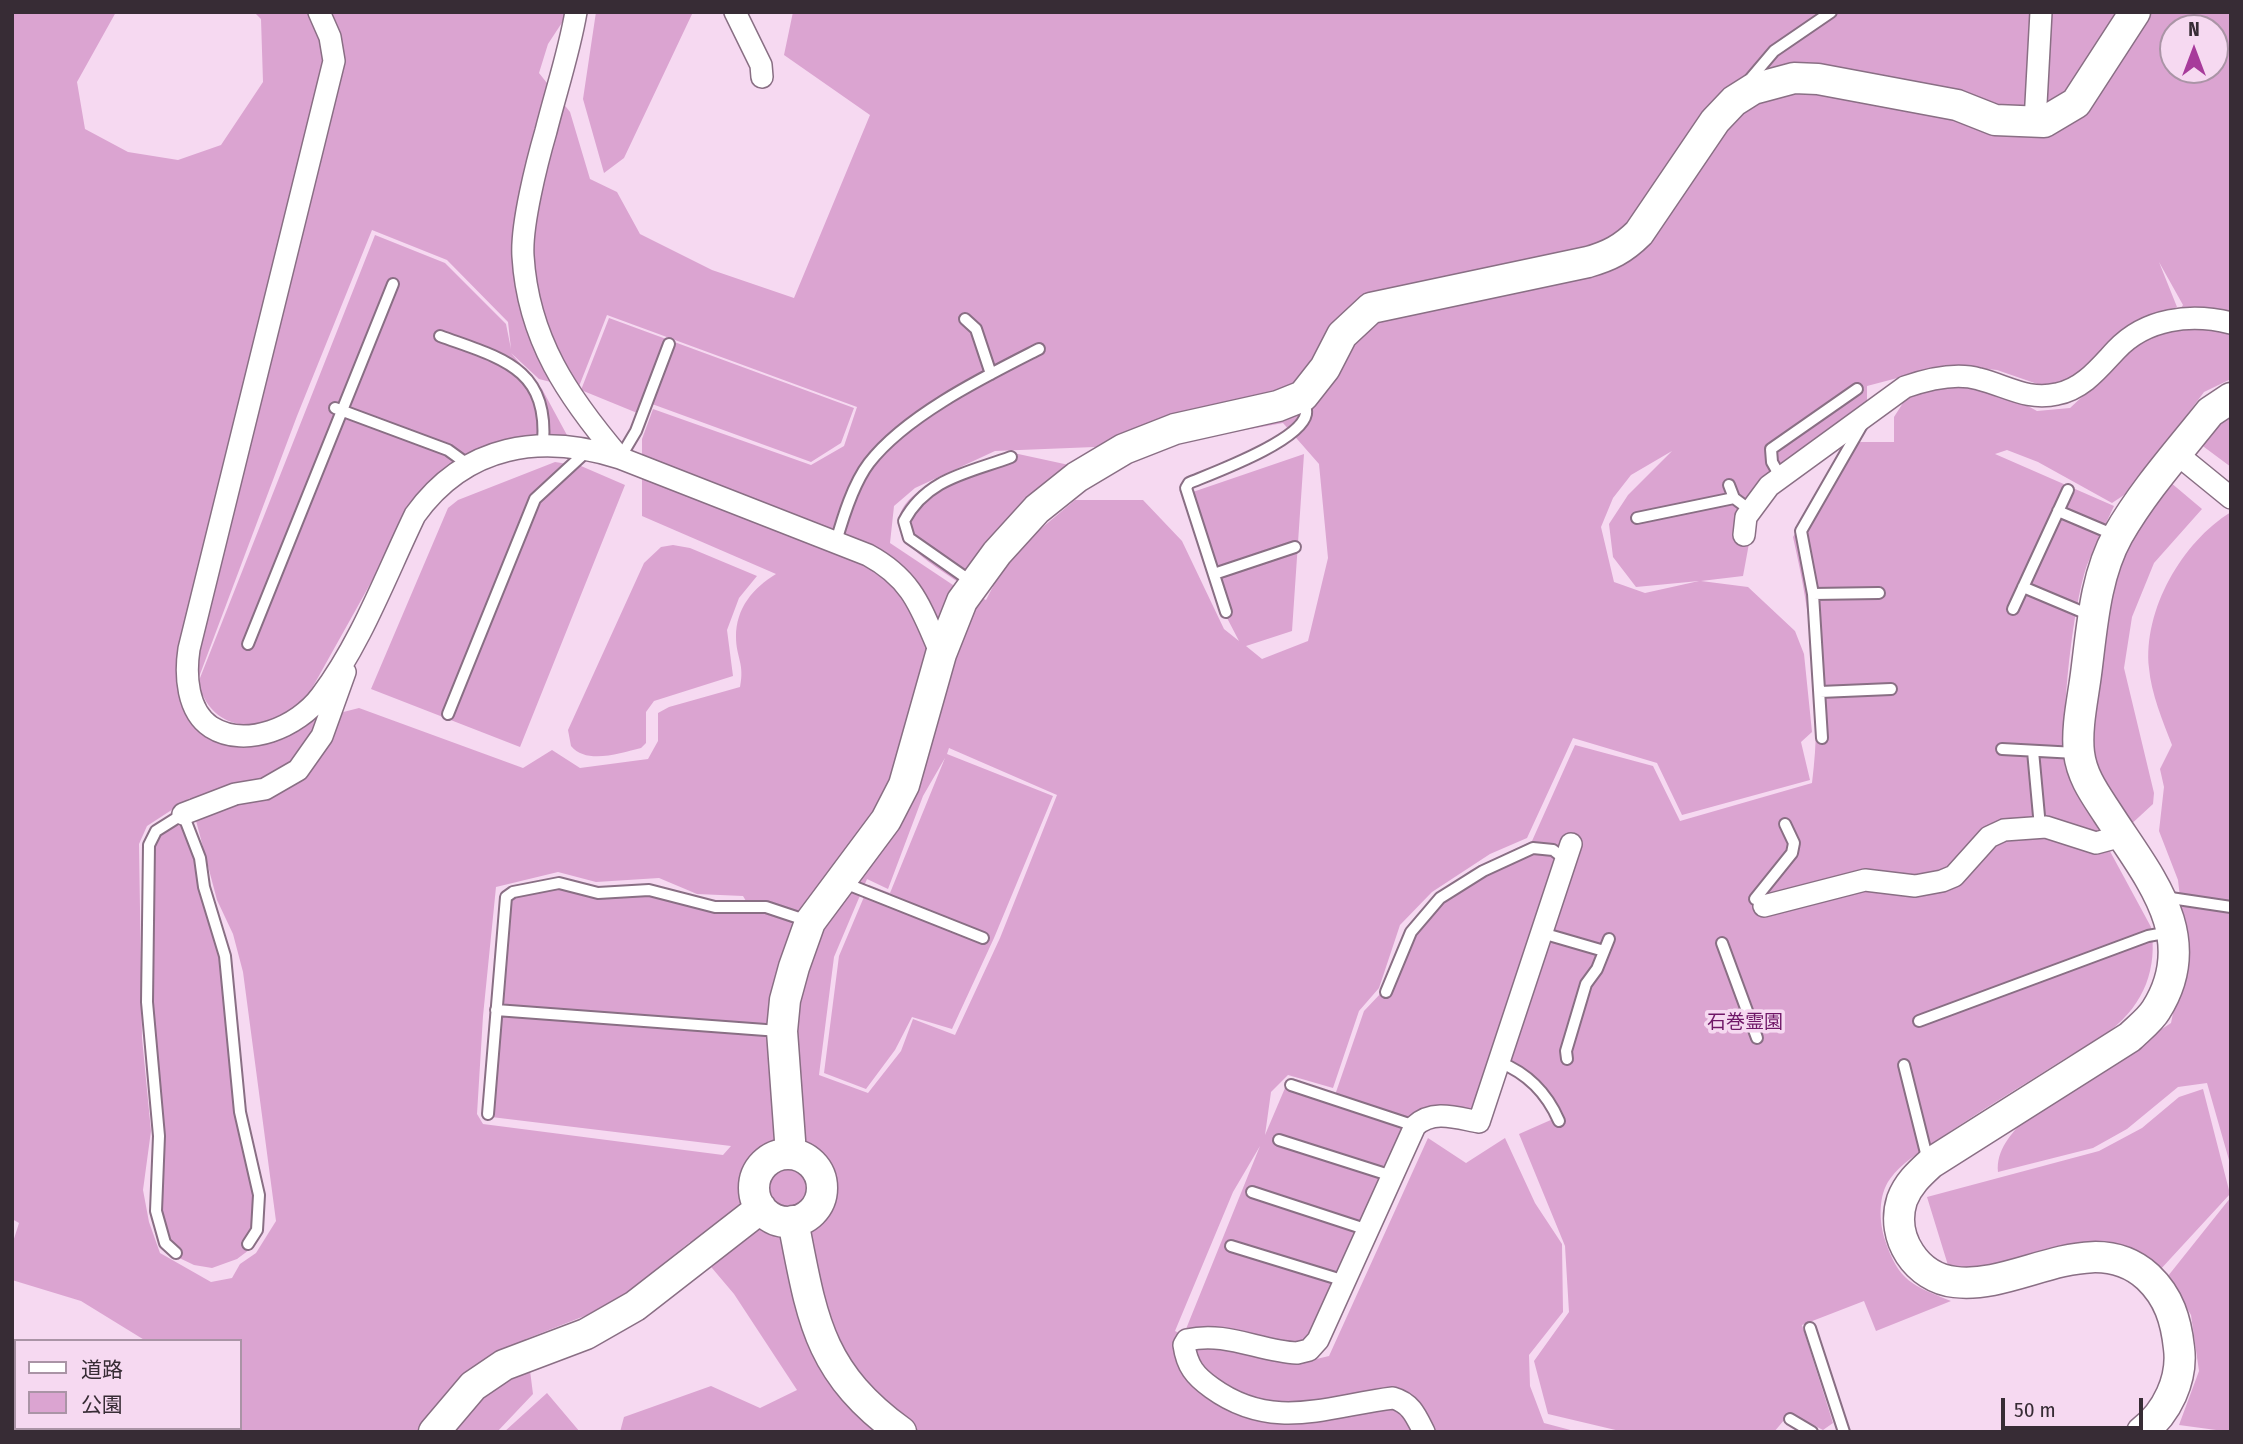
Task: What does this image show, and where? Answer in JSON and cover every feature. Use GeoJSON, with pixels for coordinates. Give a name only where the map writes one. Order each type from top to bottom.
{"type":"FeatureCollection","features":[{"type":"Feature","properties":{"kind":"street"},"geometry":{"type":"LineString","coordinates":[[319,12],[330,37],[334,61],[241,429],[186,671],[196,711],[220,732],[237,737],[282,728],[300,715],[319,699],[349,653],[415,515],[427,499],[470,466],[498,453],[543,443],[620,458],[836,542],[892,568],[916,599],[941,654]]}},
{"type":"Feature","properties":{"kind":"street"},"geometry":{"type":"LineString","coordinates":[[576,12],[564,73],[545,132],[522,254],[531,312],[542,341],[567,391],[620,458]]}},
{"type":"Feature","properties":{"kind":"street"},"geometry":{"type":"LineString","coordinates":[[735,12],[761,65],[762,77]]}},
{"type":"Feature","properties":{"kind":"street"},"geometry":{"type":"LineString","coordinates":[[2035,122],[2041,12]]}},
{"type":"Feature","properties":{"kind":"street"},"geometry":{"type":"LineString","coordinates":[[791,1154],[782,1031],[785,1000],[810,922],[886,820],[904,785],[941,654],[962,601],[997,554],[1037,509],[1077,477],[1124,449],[1175,429],[1278,406],[1303,396],[1325,368],[1342,335],[1371,308],[1610,256],[1626,246],[1639,233],[1715,121],[1734,101],[1753,89],[1794,78],[1818,79],[1957,105],[1995,120],[2044,122],[2077,103],[2135,12]]}},
{"type":"Feature","properties":{"kind":"street"},"geometry":{"type":"LineString","coordinates":[[1744,535],[1742,504],[1760,496],[1905,387],[1945,378],[1977,378],[2037,397],[2060,394],[2082,384],[2127,339],[2152,326],[2190,317],[2231,323]]}},
{"type":"Feature","properties":{"kind":"street"},"geometry":{"type":"LineString","coordinates":[[2153,1429],[2177,1381],[2180,1352],[2174,1312],[2158,1286],[2140,1270],[2109,1257],[2084,1257],[1979,1283],[1952,1282],[1924,1272],[1909,1255],[1901,1229],[1902,1202],[1912,1180],[1929,1166],[2130,1037],[2155,1011],[2165,988],[2174,963],[2172,932],[2161,896],[2082,773],[2079,753],[2093,617],[2105,569],[2117,536],[2210,412],[2231,398]]}},
{"type":"Feature","properties":{"kind":"street"},"geometry":{"type":"LineString","coordinates":[[2177,454],[2231,498]]}},
{"type":"Feature","properties":{"kind":"street"},"geometry":{"type":"LineString","coordinates":[[183,814],[225,797],[265,789],[298,770],[322,736],[343,681],[349,653]]}},
{"type":"Feature","properties":{"kind":"street"},"geometry":{"type":"LineString","coordinates":[[1760,902],[1865,880],[1915,886],[1942,881],[1954,876],[1989,837],[2004,830],[2040,827],[2068,833],[2096,844],[2122,836]]}},
{"type":"Feature","properties":{"kind":"street"},"geometry":{"type":"LineString","coordinates":[[1424,1432],[1413,1411],[1404,1402],[1393,1398],[1287,1415],[1258,1411],[1229,1401],[1190,1370],[1184,1345],[1187,1340],[1223,1337],[1284,1352],[1309,1350],[1318,1340],[1415,1126],[1425,1117],[1437,1116],[1479,1122],[1568,852]]}},
{"type":"Feature","properties":{"kind":"street"},"geometry":{"type":"LineString","coordinates":[[791,1154],[810,1162],[817,1171],[822,1192],[813,1211],[793,1221],[775,1219],[761,1208],[754,1190],[758,1171],[772,1158],[791,1154]]}},
{"type":"Feature","properties":{"kind":"street"},"geometry":{"type":"LineString","coordinates":[[434,1432],[473,1386],[504,1365],[586,1334],[635,1307],[761,1208]]}},
{"type":"Feature","properties":{"kind":"street"},"geometry":{"type":"LineString","coordinates":[[793,1221],[810,1309],[820,1339],[836,1368],[868,1408],[901,1432]]}},
{"type":"Feature","properties":{"kind":"lane"},"geometry":{"type":"LineString","coordinates":[[1734,101],[1752,74],[1774,51],[1831,12]]}},
{"type":"Feature","properties":{"kind":"lane"},"geometry":{"type":"LineString","coordinates":[[248,645],[339,409],[393,284]]}},
{"type":"Feature","properties":{"kind":"lane"},"geometry":{"type":"LineString","coordinates":[[965,319],[976,329],[991,374]]}},
{"type":"Feature","properties":{"kind":"lane"},"geometry":{"type":"LineString","coordinates":[[440,336],[509,363],[532,384],[545,416],[543,443]]}},
{"type":"Feature","properties":{"kind":"lane"},"geometry":{"type":"LineString","coordinates":[[620,458],[636,431],[669,344]]}},
{"type":"Feature","properties":{"kind":"lane"},"geometry":{"type":"LineString","coordinates":[[836,542],[844,514],[868,464],[892,438],[991,374],[1039,349]]}},
{"type":"Feature","properties":{"kind":"lane"},"geometry":{"type":"LineString","coordinates":[[1781,478],[1772,462],[1771,449],[1857,389]]}},
{"type":"Feature","properties":{"kind":"lane"},"geometry":{"type":"LineString","coordinates":[[1226,612],[1186,488],[1189,483],[1284,438],[1301,425],[1307,413],[1303,396]]}},
{"type":"Feature","properties":{"kind":"lane"},"geometry":{"type":"LineString","coordinates":[[339,409],[448,450],[470,466]]}},
{"type":"Feature","properties":{"kind":"lane"},"geometry":{"type":"LineString","coordinates":[[1822,738],[1813,594],[1801,531],[1861,429],[1864,416]]}},
{"type":"Feature","properties":{"kind":"lane"},"geometry":{"type":"LineString","coordinates":[[448,714],[535,499],[589,450]]}},
{"type":"Feature","properties":{"kind":"lane"},"geometry":{"type":"LineString","coordinates":[[975,584],[909,538],[904,521],[914,502],[932,486],[1012,457]]}},
{"type":"Feature","properties":{"kind":"lane"},"geometry":{"type":"LineString","coordinates":[[1637,518],[1742,504],[1729,485]]}},
{"type":"Feature","properties":{"kind":"lane"},"geometry":{"type":"LineString","coordinates":[[2013,609],[2068,490]]}},
{"type":"Feature","properties":{"kind":"lane"},"geometry":{"type":"LineString","coordinates":[[2058,511],[2117,536]]}},
{"type":"Feature","properties":{"kind":"lane"},"geometry":{"type":"LineString","coordinates":[[1214,574],[1295,547]]}},
{"type":"Feature","properties":{"kind":"lane"},"geometry":{"type":"LineString","coordinates":[[2023,587],[2093,617]]}},
{"type":"Feature","properties":{"kind":"lane"},"geometry":{"type":"LineString","coordinates":[[1813,594],[1879,593]]}},
{"type":"Feature","properties":{"kind":"lane"},"geometry":{"type":"LineString","coordinates":[[1820,692],[1891,689]]}},
{"type":"Feature","properties":{"kind":"lane"},"geometry":{"type":"LineString","coordinates":[[2002,749],[2079,753]]}},
{"type":"Feature","properties":{"kind":"lane"},"geometry":{"type":"LineString","coordinates":[[2033,751],[2040,827]]}},
{"type":"Feature","properties":{"kind":"lane"},"geometry":{"type":"LineString","coordinates":[[176,1253],[165,1243],[159,1227],[155,1201],[159,1136],[147,1002],[149,845],[156,831],[183,814],[200,858],[204,887],[225,956],[242,1130],[258,1195],[257,1230],[248,1244]]}},
{"type":"Feature","properties":{"kind":"lane"},"geometry":{"type":"LineString","coordinates":[[1760,902],[1792,853],[1794,844],[1785,824]]}},
{"type":"Feature","properties":{"kind":"lane"},"geometry":{"type":"LineString","coordinates":[[1387,992],[1411,932],[1440,898],[1483,871],[1533,848],[1568,852]]}},
{"type":"Feature","properties":{"kind":"lane"},"geometry":{"type":"LineString","coordinates":[[839,881],[983,938]]}},
{"type":"Feature","properties":{"kind":"lane"},"geometry":{"type":"LineString","coordinates":[[488,1114],[506,897],[513,892],[559,883],[598,893],[649,890],[715,907],[766,907],[810,922]]}},
{"type":"Feature","properties":{"kind":"lane"},"geometry":{"type":"LineString","coordinates":[[2161,896],[2231,907]]}},
{"type":"Feature","properties":{"kind":"lane"},"geometry":{"type":"LineString","coordinates":[[1919,1021],[2148,936],[2172,932]]}},
{"type":"Feature","properties":{"kind":"lane"},"geometry":{"type":"LineString","coordinates":[[1542,933],[1605,951]]}},
{"type":"Feature","properties":{"kind":"lane"},"geometry":{"type":"LineString","coordinates":[[1567,1059],[1566,1051],[1586,984],[1609,939]]}},
{"type":"Feature","properties":{"kind":"lane"},"geometry":{"type":"LineString","coordinates":[[1722,943],[1757,1038]]}},
{"type":"Feature","properties":{"kind":"lane"},"geometry":{"type":"LineString","coordinates":[[496,1010],[782,1031]]}},
{"type":"Feature","properties":{"kind":"lane"},"geometry":{"type":"LineString","coordinates":[[1499,1062],[1520,1070],[1552,1104],[1559,1121]]}},
{"type":"Feature","properties":{"kind":"lane"},"geometry":{"type":"LineString","coordinates":[[1904,1065],[1929,1166]]}},
{"type":"Feature","properties":{"kind":"lane"},"geometry":{"type":"LineString","coordinates":[[1291,1086],[1415,1126]]}},
{"type":"Feature","properties":{"kind":"lane"},"geometry":{"type":"LineString","coordinates":[[1279,1140],[1392,1176]]}},
{"type":"Feature","properties":{"kind":"lane"},"geometry":{"type":"LineString","coordinates":[[1252,1192],[1368,1230]]}},
{"type":"Feature","properties":{"kind":"lane"},"geometry":{"type":"LineString","coordinates":[[1231,1246],[1345,1281]]}},
{"type":"Feature","properties":{"kind":"lane"},"geometry":{"type":"LineString","coordinates":[[1810,1328],[1844,1432]]}},
{"type":"Feature","properties":{"kind":"lane"},"geometry":{"type":"LineString","coordinates":[[1790,1419],[1812,1432]]}},
{"type":"Feature","properties":{"kind":"green space","name":"石巻霊園"},"geometry":{"type":"Polygon","coordinates":[[[12,12],[116,12],[77,82],[85,129],[128,152],[178,160],[221,145],[263,82],[261,19],[254,12],[569,12],[548,44],[539,73],[570,112],[590,179],[617,192],[640,234],[712,270],[794,298],[870,115],[784,55],[793,12],[2231,12],[2231,379],[2204,392],[2130,491],[2112,503],[2038,462],[2007,450],[1995,454],[2114,506],[2087,565],[2077,609],[2066,697],[2066,770],[2151,927],[2153,942],[2150,971],[2140,997],[2111,1030],[1950,1131],[1911,1158],[1890,1179],[1883,1193],[1881,1217],[1890,1254],[1902,1274],[1909,1280],[1926,1291],[1951,1301],[1876,1331],[1864,1301],[1802,1325],[1833,1423],[1823,1430],[1790,1413],[1774,1432],[1624,1432],[1548,1414],[1534,1361],[1569,1312],[1565,1246],[1519,1134],[1553,1119],[1527,1084],[1502,1069],[1483,1130],[1438,1122],[1423,1127],[1304,1362],[1329,1356],[1428,1138],[1466,1163],[1505,1138],[1535,1203],[1562,1244],[1563,1312],[1529,1355],[1530,1386],[1544,1423],[1578,1432],[620,1432],[624,1417],[711,1386],[760,1408],[797,1390],[734,1294],[690,1242],[630,1291],[587,1315],[526,1339],[533,1394],[497,1432],[144,1432],[242,1430],[242,1339],[143,1339],[81,1301],[12,1280],[12,1245],[19,1223],[12,1219],[12,12]],[[372,230],[297,416],[199,677],[181,696],[189,721],[210,740],[244,748],[281,740],[316,719],[359,708],[523,768],[552,750],[580,768],[648,759],[658,741],[658,713],[669,707],[740,687],[741,672],[736,644],[739,617],[753,592],[776,574],[642,516],[642,439],[653,409],[811,465],[844,446],[857,407],[607,315],[578,389],[539,379],[511,353],[542,389],[568,437],[482,452],[383,561],[306,699],[275,718],[244,724],[217,714],[206,701],[198,683],[375,235],[445,263],[506,324],[511,349],[508,322],[447,260],[372,230]],[[2159,262],[2177,307],[2141,323],[2073,381],[2049,388],[1997,370],[1947,365],[1867,386],[1867,404],[1751,494],[1750,538],[1743,576],[1701,581],[1748,587],[1795,631],[1804,654],[1812,732],[1801,742],[1810,780],[1682,815],[1657,763],[1573,738],[1527,838],[1490,854],[1432,892],[1400,925],[1379,988],[1359,1011],[1333,1088],[1288,1075],[1271,1092],[1265,1135],[1288,1081],[1335,1095],[1364,1011],[1382,992],[1405,930],[1437,896],[1471,870],[1532,841],[1575,745],[1653,766],[1680,821],[1812,783],[1816,690],[1810,628],[1793,537],[1849,442],[1894,442],[1894,417],[1908,395],[1931,384],[1972,382],[2004,393],[2037,411],[2070,408],[2138,345],[2166,330],[2183,305],[2159,262]],[[1283,423],[1169,444],[995,451],[915,488],[894,506],[890,543],[956,587],[986,600],[999,575],[1031,537],[1075,500],[1143,500],[1182,541],[1224,629],[1239,641],[1226,616],[1184,495],[1304,454],[1292,631],[1246,646],[1262,659],[1308,641],[1328,558],[1319,464],[1283,423]],[[1672,451],[1631,475],[1613,498],[1601,527],[1614,582],[1645,593],[1699,581],[1636,587],[1613,557],[1609,524],[1628,495],[1672,451]],[[949,748],[947,754],[1053,796],[994,938],[952,1029],[912,1017],[895,1050],[866,1089],[824,1073],[839,956],[869,885],[890,893],[945,758],[923,796],[888,889],[867,879],[834,957],[819,1075],[868,1093],[901,1051],[913,1019],[955,1035],[1000,938],[1057,795],[949,748]],[[190,798],[147,826],[139,844],[142,1038],[151,1131],[143,1190],[149,1222],[160,1253],[211,1282],[232,1278],[240,1264],[256,1253],[276,1221],[243,972],[233,934],[217,900],[190,798]],[[558,872],[496,887],[483,1016],[477,1114],[483,1124],[723,1155],[731,1146],[483,1116],[502,894],[510,888],[580,885],[700,901],[746,901],[743,896],[697,894],[659,878],[596,882],[558,872]],[[1260,1146],[1233,1192],[1175,1331],[1212,1350],[1228,1348],[1224,1342],[1186,1329],[1260,1146]]]}},
{"type":"Feature","properties":{"kind":"green space"},"geometry":{"type":"Polygon","coordinates":[[[596,12],[693,12],[624,158],[604,173],[583,99],[596,12]]]}},
{"type":"Feature","properties":{"kind":"green space"},"geometry":{"type":"Polygon","coordinates":[[[609,318],[854,408],[841,443],[811,462],[652,404],[647,417],[581,390],[609,318]]]}},
{"type":"Feature","properties":{"kind":"green space"},"geometry":{"type":"Polygon","coordinates":[[[2231,412],[2231,467],[2200,444],[2231,412]]]}},
{"type":"Feature","properties":{"kind":"green space"},"geometry":{"type":"Polygon","coordinates":[[[1009,452],[1069,465],[958,582],[929,562],[905,539],[900,527],[900,514],[908,501],[926,486],[1009,452]]]}},
{"type":"Feature","properties":{"kind":"green space"},"geometry":{"type":"Polygon","coordinates":[[[555,462],[581,466],[625,485],[520,747],[371,689],[448,508],[458,500],[555,462]]]}},
{"type":"Feature","properties":{"kind":"green space"},"geometry":{"type":"Polygon","coordinates":[[[2170,482],[2202,509],[2154,563],[2132,617],[2124,668],[2154,793],[2153,804],[2127,828],[2087,753],[2103,610],[2121,554],[2170,482]]]}},
{"type":"Feature","properties":{"kind":"green space"},"geometry":{"type":"Polygon","coordinates":[[[2231,512],[2231,1167],[2207,1083],[2178,1087],[2127,1129],[2093,1148],[1998,1172],[2002,1149],[2026,1118],[2171,1023],[2186,949],[2178,880],[2159,831],[2164,787],[2160,769],[2172,745],[2152,687],[2149,646],[2152,623],[2169,580],[2197,541],[2231,512]]]}},
{"type":"Feature","properties":{"kind":"green space"},"geometry":{"type":"Polygon","coordinates":[[[673,545],[690,548],[757,576],[739,598],[727,630],[733,676],[654,701],[646,712],[646,743],[641,748],[604,756],[578,752],[571,746],[568,730],[644,563],[661,547],[673,545]]]}},
{"type":"Feature","properties":{"kind":"green space"},"geometry":{"type":"Polygon","coordinates":[[[192,825],[211,900],[228,943],[243,1103],[263,1205],[263,1229],[249,1250],[237,1259],[212,1268],[194,1265],[171,1254],[153,1219],[150,1194],[154,1124],[144,887],[145,841],[157,826],[192,825]]]}},
{"type":"Feature","properties":{"kind":"green space"},"geometry":{"type":"Polygon","coordinates":[[[2203,1089],[2230,1194],[2159,1271],[1951,1275],[1927,1197],[2099,1151],[2142,1128],[2179,1097],[2203,1089]]]}},
{"type":"Feature","properties":{"kind":"green space"},"geometry":{"type":"Polygon","coordinates":[[[2231,1197],[2231,1432],[2179,1425],[2199,1371],[2191,1315],[2168,1276],[2231,1197]]]}},
{"type":"Feature","properties":{"kind":"green space"},"geometry":{"type":"Polygon","coordinates":[[[547,1393],[580,1432],[504,1432],[547,1393]]]}}]}
